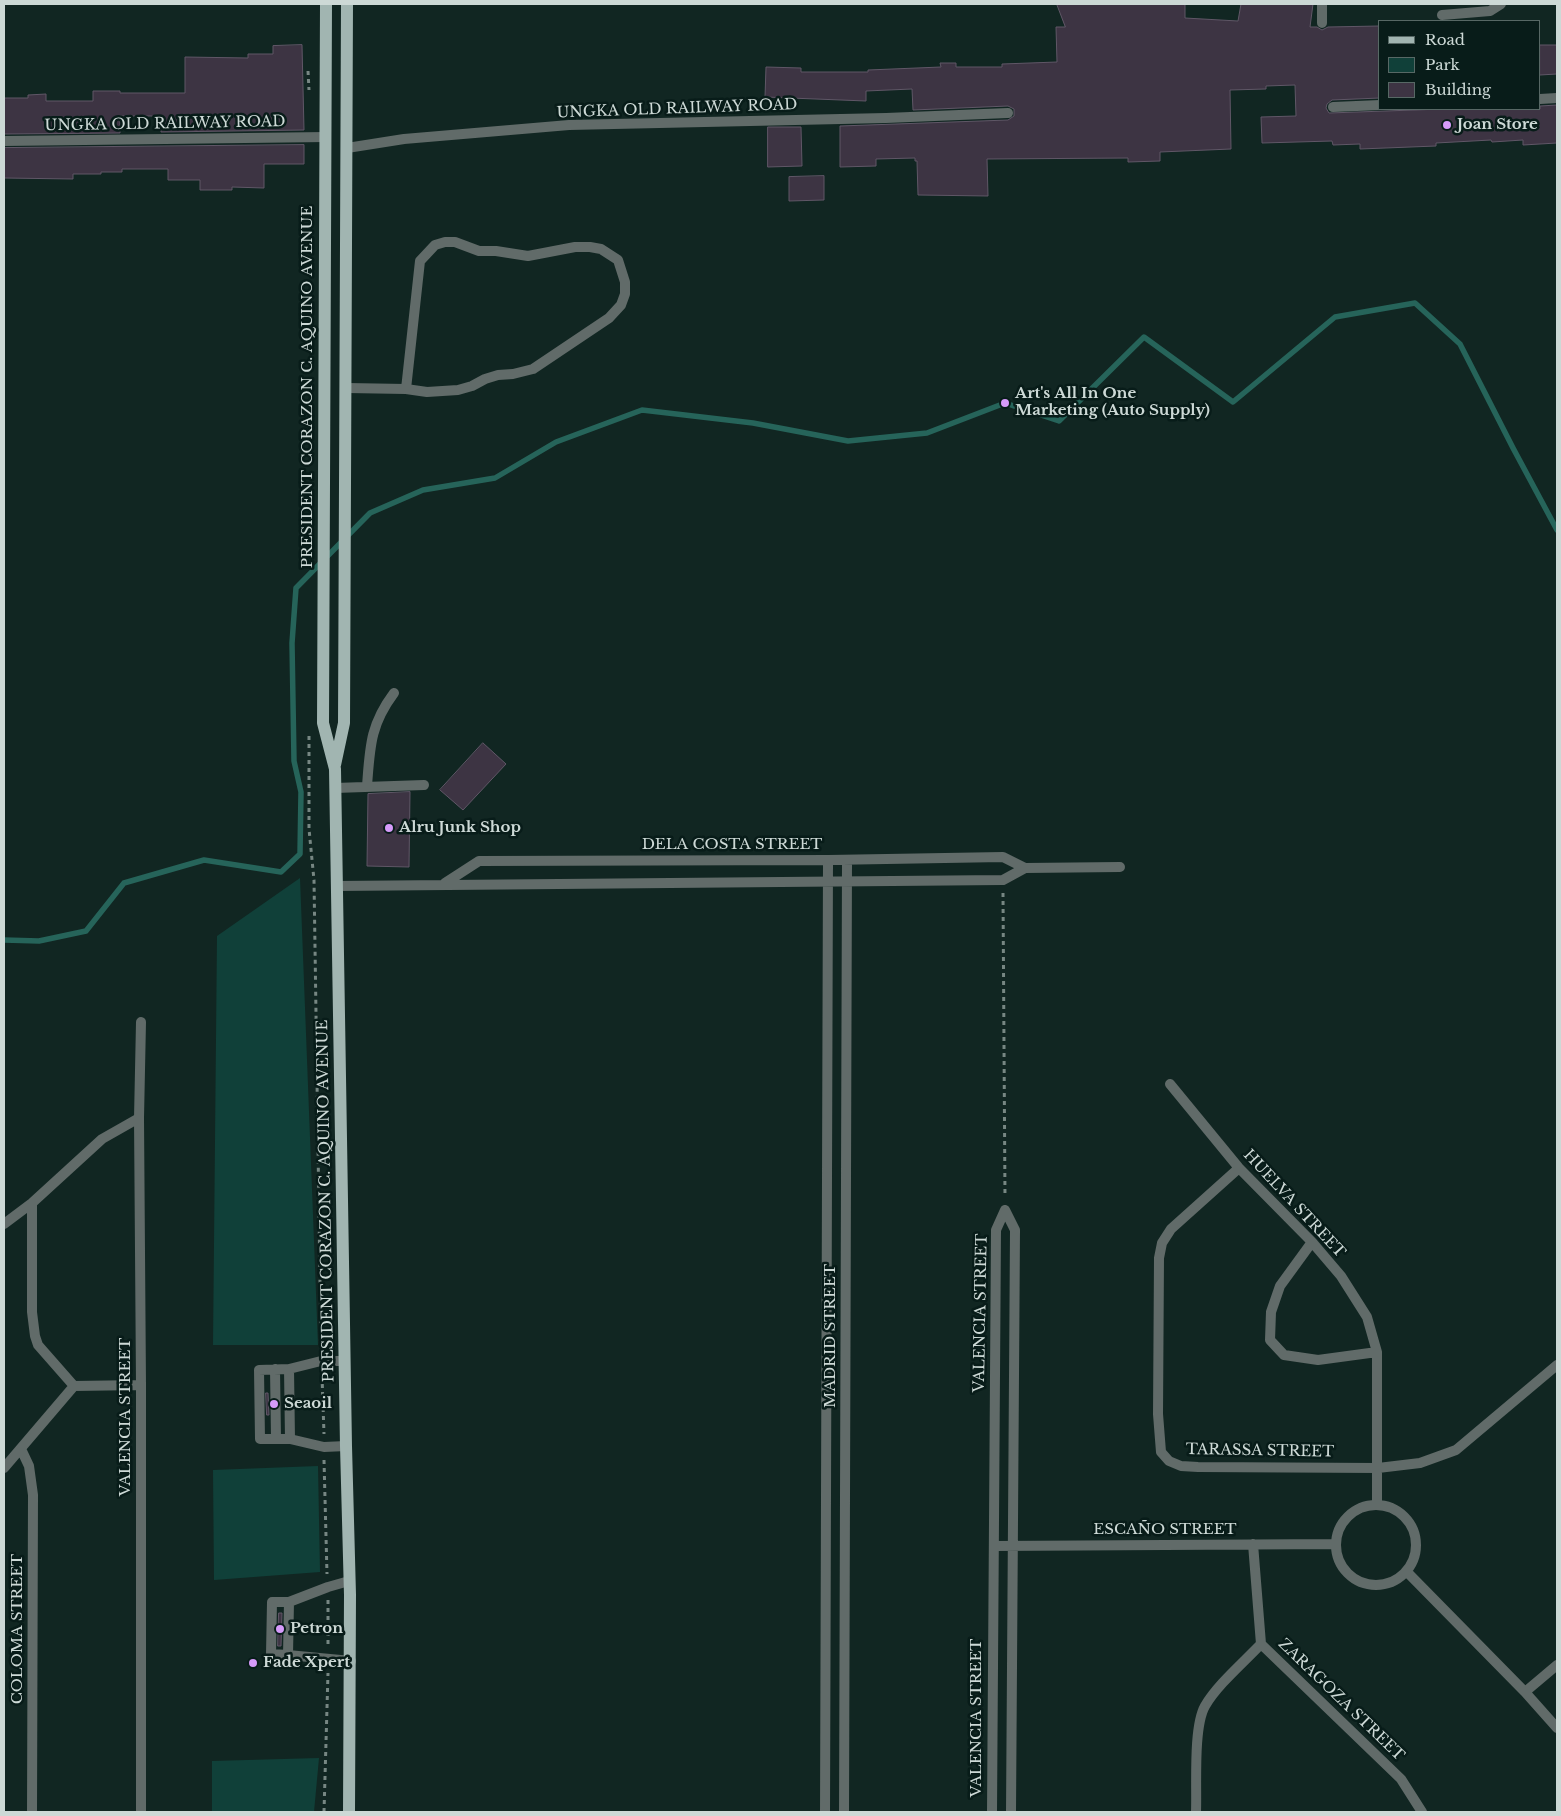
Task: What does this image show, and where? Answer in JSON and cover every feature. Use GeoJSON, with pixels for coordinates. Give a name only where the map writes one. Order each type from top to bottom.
{"type":"FeatureCollection","features":[{"type":"Feature","properties":{"kind":"main road","name":"PRESIDENT CORAZON C. AQUINO AVENUE"},"geometry":{"type":"LineString","coordinates":[[326,4],[323,723],[335,769]]}},
{"type":"Feature","properties":{"kind":"main road","name":"PRESIDENT CORAZON C. AQUINO AVENUE"},"geometry":{"type":"LineString","coordinates":[[347,4],[347,388],[344,723],[335,769],[335,788],[350,1581],[350,1812]]}},
{"type":"Feature","properties":{"kind":"main road"},"geometry":{"type":"LineString","coordinates":[[323,723],[344,723]]}},
{"type":"Feature","properties":{"kind":"street"},"geometry":{"type":"LineString","coordinates":[[1322,4],[1322,22]]}},
{"type":"Feature","properties":{"kind":"street"},"geometry":{"type":"LineString","coordinates":[[1442,15],[1490,12],[1501,4]]}},
{"type":"Feature","properties":{"kind":"street"},"geometry":{"type":"LineString","coordinates":[[1541,99],[1557,98]]}},
{"type":"Feature","properties":{"kind":"street"},"geometry":{"type":"LineString","coordinates":[[1333,107],[1378,105]]}},
{"type":"Feature","properties":{"kind":"street","name":"UNGKA OLD RAILWAY ROAD"},"geometry":{"type":"LineString","coordinates":[[347,148],[404,138],[569,125],[886,118],[1008,113]]}},
{"type":"Feature","properties":{"kind":"street","name":"UNGKA OLD RAILWAY ROAD"},"geometry":{"type":"LineString","coordinates":[[4,141],[326,137]]}},
{"type":"Feature","properties":{"kind":"street"},"geometry":{"type":"LineString","coordinates":[[347,388],[406,389],[427,392],[458,390],[498,375],[513,374],[533,368],[609,318],[621,305],[625,282],[618,260],[601,249],[590,247],[576,247],[528,256],[496,251],[479,251],[455,242],[445,242],[435,246],[420,261],[406,389]]}},
{"type":"Feature","properties":{"kind":"street"},"geometry":{"type":"LineString","coordinates":[[367,786],[374,728],[382,709],[394,693]]}},
{"type":"Feature","properties":{"kind":"street"},"geometry":{"type":"LineString","coordinates":[[335,788],[424,785]]}},
{"type":"Feature","properties":{"kind":"street","name":"DELA COSTA STREET"},"geometry":{"type":"LineString","coordinates":[[444,884],[479,861],[847,860],[1002,857],[1024,868],[1120,866]]}},
{"type":"Feature","properties":{"kind":"street","name":"MADRID STREET"},"geometry":{"type":"LineString","coordinates":[[825,1812],[828,860]]}},
{"type":"Feature","properties":{"kind":"street","name":"MADRID STREET"},"geometry":{"type":"LineString","coordinates":[[844,1812],[847,860]]}},
{"type":"Feature","properties":{"kind":"street","name":"DELA COSTA STREET"},"geometry":{"type":"LineString","coordinates":[[337,886],[1003,880],[1024,868]]}},
{"type":"Feature","properties":{"kind":"street","name":"VALENCIA STREET"},"geometry":{"type":"LineString","coordinates":[[141,1022],[139,1118],[141,1812]]}},
{"type":"Feature","properties":{"kind":"street","name":"HUELVA STREET"},"geometry":{"type":"LineString","coordinates":[[1170,1084],[1239,1168],[1312,1242],[1341,1276],[1367,1317],[1377,1352],[1377,1504]]}},
{"type":"Feature","properties":{"kind":"street"},"geometry":{"type":"LineString","coordinates":[[4,1224],[32,1203],[102,1139],[139,1118]]}},
{"type":"Feature","properties":{"kind":"street","name":"TARASSA STREET"},"geometry":{"type":"LineString","coordinates":[[1239,1168],[1170,1229],[1162,1243],[1158,1273],[1158,1414],[1160,1452],[1169,1461],[1181,1466],[1378,1468],[1420,1463],[1456,1450],[1557,1365]]}},
{"type":"Feature","properties":{"kind":"street"},"geometry":{"type":"LineString","coordinates":[[32,1203],[32,1312],[35,1336],[38,1345],[74,1386]]}},
{"type":"Feature","properties":{"kind":"street"},"geometry":{"type":"LineString","coordinates":[[1005,1210],[1015,1230],[1011,1812]]}},
{"type":"Feature","properties":{"kind":"street","name":"VALENCIA STREET"},"geometry":{"type":"LineString","coordinates":[[992,1812],[996,1230],[1005,1210]]}},
{"type":"Feature","properties":{"kind":"street"},"geometry":{"type":"LineString","coordinates":[[1312,1242],[1280,1286],[1271,1312],[1270,1340],[1284,1355],[1318,1360],[1377,1352]]}},
{"type":"Feature","properties":{"kind":"street"},"geometry":{"type":"LineString","coordinates":[[345,1361],[321,1361],[289,1369],[259,1370],[260,1439],[290,1439],[324,1447],[346,1446]]}},
{"type":"Feature","properties":{"kind":"street"},"geometry":{"type":"LineString","coordinates":[[274,1369],[276,1439]]}},
{"type":"Feature","properties":{"kind":"street"},"geometry":{"type":"LineString","coordinates":[[289,1369],[290,1439]]}},
{"type":"Feature","properties":{"kind":"street"},"geometry":{"type":"LineString","coordinates":[[4,1468],[74,1386],[141,1385]]}},
{"type":"Feature","properties":{"kind":"street","name":"COLOMA STREET"},"geometry":{"type":"LineString","coordinates":[[21,1449],[29,1466],[33,1495],[32,1812]]}},
{"type":"Feature","properties":{"kind":"street"},"geometry":{"type":"LineString","coordinates":[[1377,1504],[1401,1513],[1415,1533],[1417,1546],[1408,1573],[1388,1584],[1375,1586],[1362,1584],[1352,1578],[1343,1568],[1337,1556],[1336,1544],[1338,1531],[1344,1520],[1359,1509],[1377,1504]]}},
{"type":"Feature","properties":{"kind":"street","name":"ZARAGOZA STREET"},"geometry":{"type":"LineString","coordinates":[[1254,1544],[1261,1644],[1401,1778],[1422,1812]]}},
{"type":"Feature","properties":{"kind":"street","name":"ESCAÑO STREET"},"geometry":{"type":"LineString","coordinates":[[994,1546],[1336,1544]]}},
{"type":"Feature","properties":{"kind":"street"},"geometry":{"type":"LineString","coordinates":[[1408,1573],[1525,1692],[1557,1728]]}},
{"type":"Feature","properties":{"kind":"street"},"geometry":{"type":"LineString","coordinates":[[350,1581],[288,1602],[272,1602],[271,1654],[350,1661]]}},
{"type":"Feature","properties":{"kind":"street"},"geometry":{"type":"LineString","coordinates":[[288,1602],[288,1655]]}},
{"type":"Feature","properties":{"kind":"street"},"geometry":{"type":"LineString","coordinates":[[1196,1812],[1198,1727],[1204,1708],[1212,1696],[1261,1644]]}},
{"type":"Feature","properties":{"kind":"street"},"geometry":{"type":"LineString","coordinates":[[1525,1692],[1557,1665]]}},
{"type":"Feature","properties":{"kind":"path"},"geometry":{"type":"LineString","coordinates":[[309,730],[310,829],[314,880],[321,1361],[328,1587],[324,1812]]}},
{"type":"Feature","properties":{"kind":"path"},"geometry":{"type":"LineString","coordinates":[[1003,880],[1005,1210]]}},
{"type":"Feature","properties":{"kind":"green space"},"geometry":{"type":"Polygon","coordinates":[[[300,878],[318,1345],[213,1345],[217,936],[300,878]]]}},
{"type":"Feature","properties":{"kind":"green space"},"geometry":{"type":"Polygon","coordinates":[[[318,1466],[320,1572],[214,1580],[213,1470],[318,1466]]]}},
{"type":"Feature","properties":{"kind":"green space"},"geometry":{"type":"Polygon","coordinates":[[[319,1758],[314,1812],[212,1812],[212,1761],[319,1758]]]}},
{"type":"Feature","properties":{"kind":"building"},"geometry":{"type":"Polygon","coordinates":[[[1057,4],[1185,4],[1185,18],[1238,21],[1241,4],[1313,4],[1310,27],[1317,27],[1322,30],[1328,27],[1378,26],[1378,98],[1332,100],[1327,104],[1326,108],[1329,113],[1414,110],[1541,110],[1541,106],[1557,105],[1557,143],[1523,145],[1523,140],[1492,142],[1491,140],[1436,143],[1436,146],[1360,149],[1360,144],[1333,145],[1332,141],[1262,143],[1261,117],[1296,116],[1295,85],[1266,86],[1266,89],[1230,90],[1231,149],[1160,152],[1160,161],[1128,162],[1128,158],[987,159],[988,196],[918,195],[917,161],[915,161],[915,158],[876,159],[876,166],[840,167],[840,126],[1008,120],[1014,116],[1014,109],[1008,106],[913,110],[912,89],[866,91],[866,101],[765,97],[766,67],[801,68],[801,72],[868,72],[868,70],[941,67],[940,63],[956,63],[956,67],[1002,67],[1002,64],[1057,62],[1056,27],[1065,27],[1057,4]]]}},
{"type":"Feature","properties":{"kind":"building"},"geometry":{"type":"Polygon","coordinates":[[[302,45],[304,130],[161,132],[161,116],[120,116],[120,133],[4,134],[4,98],[28,98],[28,95],[46,94],[46,101],[93,101],[93,91],[185,93],[185,57],[248,58],[248,54],[273,54],[273,46],[302,45]]]}},
{"type":"Feature","properties":{"kind":"building"},"geometry":{"type":"Polygon","coordinates":[[[1541,45],[1557,45],[1557,74],[1541,75],[1541,45]]]}},
{"type":"Feature","properties":{"kind":"building"},"geometry":{"type":"Polygon","coordinates":[[[768,127],[801,127],[802,166],[768,167],[768,127]]]}},
{"type":"Feature","properties":{"kind":"building"},"geometry":{"type":"Polygon","coordinates":[[[304,145],[304,164],[264,164],[264,188],[232,187],[232,190],[200,190],[200,180],[168,180],[168,169],[122,169],[122,172],[73,174],[73,179],[4,178],[4,148],[304,145]]]}},
{"type":"Feature","properties":{"kind":"building"},"geometry":{"type":"Polygon","coordinates":[[[824,176],[824,200],[789,201],[789,177],[824,176]]]}},
{"type":"Feature","properties":{"kind":"building"},"geometry":{"type":"Polygon","coordinates":[[[483,743],[506,764],[463,810],[440,790],[483,743]]]}},
{"type":"Feature","properties":{"kind":"building","name":"Alru Junk Shop"},"geometry":{"type":"Polygon","coordinates":[[[410,792],[409,867],[367,866],[368,794],[410,792]]]}},
{"type":"Feature","properties":{"kind":"building"},"geometry":{"type":"Polygon","coordinates":[[[266,1393],[268,1393],[269,1415],[267,1415],[266,1393]]]}},
{"type":"Feature","properties":{"kind":"building"},"geometry":{"type":"Polygon","coordinates":[[[279,1613],[282,1613],[281,1646],[278,1646],[279,1613]]]}},
{"type":"Feature","properties":{"kind":"waterway"},"geometry":{"type":"LineString","coordinates":[[4,940],[39,941],[86,931],[124,883],[204,860],[281,872],[300,854],[301,792],[294,761],[292,643],[296,588],[370,513],[423,490],[495,478],[556,442],[642,410],[753,423],[848,441],[927,433],[1005,403],[1059,421],[1144,337],[1233,402],[1335,317],[1415,303],[1460,344],[1557,530]]}},
{"type":"Feature","properties":{"kind":"place","name":"Joan Store"},"geometry":{"type":"Point","coordinates":[1447,125]}},
{"type":"Feature","properties":{"kind":"place","name":"Art's All In One Marketing (Auto Supply)"},"geometry":{"type":"Point","coordinates":[1005,403]}},
{"type":"Feature","properties":{"kind":"place","name":"Alru Junk Shop"},"geometry":{"type":"Point","coordinates":[389,828]}},
{"type":"Feature","properties":{"kind":"place","name":"Seaoil"},"geometry":{"type":"Point","coordinates":[274,1404]}},
{"type":"Feature","properties":{"kind":"place","name":"Petron"},"geometry":{"type":"Point","coordinates":[280,1629]}},
{"type":"Feature","properties":{"kind":"place","name":"Fade Xpert"},"geometry":{"type":"Point","coordinates":[253,1663]}}]}
